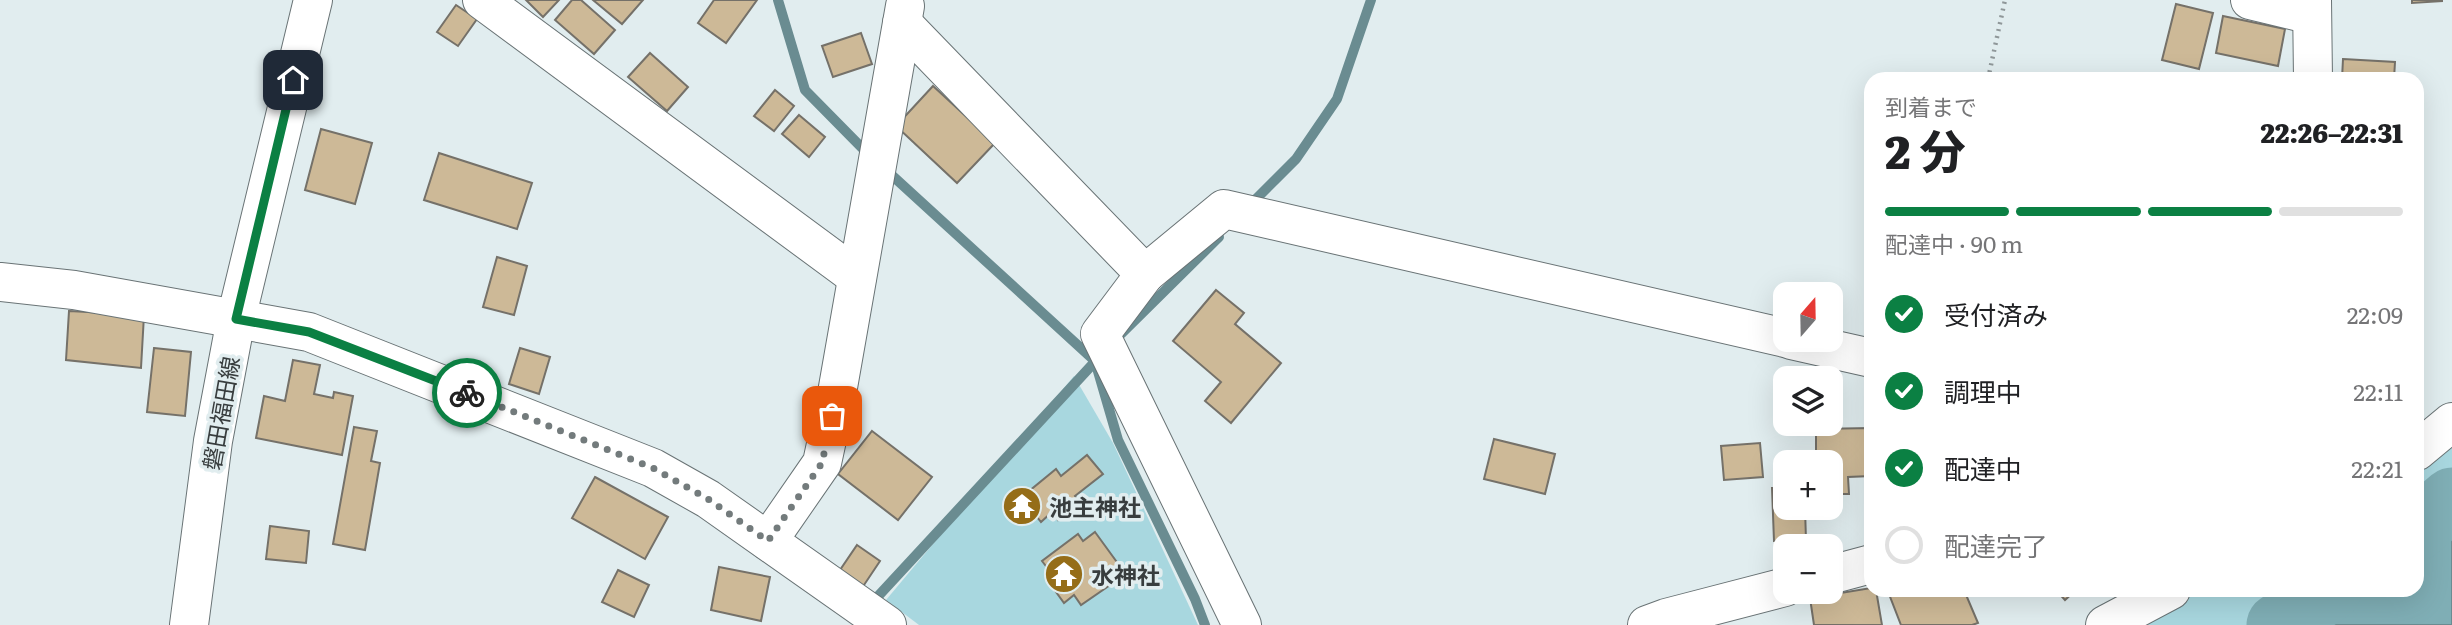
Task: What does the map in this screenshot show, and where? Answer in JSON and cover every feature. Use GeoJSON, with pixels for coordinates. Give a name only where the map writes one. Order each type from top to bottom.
{"type":"FeatureCollection","features":[{"type":"Feature","properties":{"kind":"street","name":"磐田福田線"},"geometry":{"type":"LineString","coordinates":[[189,625],[213,441],[236,319],[313,0]]}},
{"type":"Feature","properties":{"kind":"street"},"geometry":{"type":"LineString","coordinates":[[482,0],[857,277]]}},
{"type":"Feature","properties":{"kind":"street"},"geometry":{"type":"LineString","coordinates":[[2250,0],[2312,7],[2313,72]]}},
{"type":"Feature","properties":{"kind":"street"},"geometry":{"type":"LineString","coordinates":[[768,541],[822,463],[904,11]]}},
{"type":"Feature","properties":{"kind":"street"},"geometry":{"type":"LineString","coordinates":[[904,11],[1145,274]]}},
{"type":"Feature","properties":{"kind":"street"},"geometry":{"type":"LineString","coordinates":[[1242,625],[1108,349],[1145,274],[1239,213],[1773,335]]}},
{"type":"Feature","properties":{"kind":"street"},"geometry":{"type":"LineString","coordinates":[[0,282],[74,290],[309,332],[653,468],[708,499],[887,625]]}},
{"type":"Feature","properties":{"kind":"street"},"geometry":{"type":"LineString","coordinates":[[1843,352],[1864,356]]}},
{"type":"Feature","properties":{"kind":"street"},"geometry":{"type":"LineString","coordinates":[[2424,445],[2452,422]]}},
{"type":"Feature","properties":{"kind":"street"},"geometry":{"type":"LineString","coordinates":[[1843,572],[1864,566]]}},
{"type":"Feature","properties":{"kind":"street"},"geometry":{"type":"LineString","coordinates":[[1647,625],[1773,590]]}},
{"type":"Feature","properties":{"kind":"street"},"geometry":{"type":"LineString","coordinates":[[2105,625],[2158,597]]}},
{"type":"Feature","properties":{"kind":"path"},"geometry":{"type":"LineString","coordinates":[[1990,72],[2005,0]]}},
{"type":"Feature","properties":{"kind":"shaded area"},"geometry":{"type":"Polygon","coordinates":[[[1074,376],[1113,443],[1198,625],[919,625],[886,600],[1074,376]]]}},
{"type":"Feature","properties":{"kind":"shaded area"},"geometry":{"type":"Polygon","coordinates":[[[2452,407],[2452,625],[2109,625],[2163,597],[2424,597],[2424,436],[2452,407]]]}},
{"type":"Feature","properties":{"kind":"shaded area"},"geometry":{"type":"Polygon","coordinates":[[[2452,499],[2452,625],[2278,625],[2320,597],[2424,597],[2424,523],[2452,499]]]}},
{"type":"Feature","properties":{"kind":"building"},"geometry":{"type":"Polygon","coordinates":[[[526,0],[559,0],[543,17],[526,0]]]}},
{"type":"Feature","properties":{"kind":"building"},"geometry":{"type":"Polygon","coordinates":[[[572,0],[581,0],[615,30],[594,54],[555,20],[572,0]]]}},
{"type":"Feature","properties":{"kind":"building"},"geometry":{"type":"Polygon","coordinates":[[[593,0],[643,0],[622,24],[593,0]]]}},
{"type":"Feature","properties":{"kind":"building"},"geometry":{"type":"Polygon","coordinates":[[[714,0],[757,0],[726,43],[698,23],[714,0]]]}},
{"type":"Feature","properties":{"kind":"building"},"geometry":{"type":"Polygon","coordinates":[[[2412,0],[2442,0],[2442,1],[2412,3],[2412,0]]]}},
{"type":"Feature","properties":{"kind":"building"},"geometry":{"type":"Polygon","coordinates":[[[2176,4],[2213,13],[2199,69],[2162,60],[2176,4]]]}},
{"type":"Feature","properties":{"kind":"building"},"geometry":{"type":"Polygon","coordinates":[[[456,5],[477,19],[458,46],[437,32],[456,5]]]}},
{"type":"Feature","properties":{"kind":"building"},"geometry":{"type":"Polygon","coordinates":[[[2223,16],[2285,29],[2278,66],[2216,53],[2223,16]]]}},
{"type":"Feature","properties":{"kind":"building"},"geometry":{"type":"Polygon","coordinates":[[[861,33],[872,64],[833,77],[822,46],[861,33]]]}},
{"type":"Feature","properties":{"kind":"building"},"geometry":{"type":"Polygon","coordinates":[[[650,53],[688,87],[667,111],[628,77],[650,53]]]}},
{"type":"Feature","properties":{"kind":"building"},"geometry":{"type":"Polygon","coordinates":[[[2343,59],[2395,62],[2394,72],[2342,72],[2343,59]]]}},
{"type":"Feature","properties":{"kind":"building"},"geometry":{"type":"Polygon","coordinates":[[[933,86],[995,143],[957,183],[896,126],[933,86]]]}},
{"type":"Feature","properties":{"kind":"building"},"geometry":{"type":"Polygon","coordinates":[[[775,90],[794,106],[774,131],[754,116],[775,90]]]}},
{"type":"Feature","properties":{"kind":"building"},"geometry":{"type":"Polygon","coordinates":[[[799,115],[825,137],[809,157],[782,134],[799,115]]]}},
{"type":"Feature","properties":{"kind":"building"},"geometry":{"type":"Polygon","coordinates":[[[321,129],[372,143],[355,204],[305,190],[321,129]]]}},
{"type":"Feature","properties":{"kind":"building"},"geometry":{"type":"Polygon","coordinates":[[[439,153],[532,183],[517,229],[424,200],[439,153]]]}},
{"type":"Feature","properties":{"kind":"building"},"geometry":{"type":"Polygon","coordinates":[[[497,257],[527,266],[514,315],[483,307],[497,257]]]}},
{"type":"Feature","properties":{"kind":"building"},"geometry":{"type":"Polygon","coordinates":[[[1216,290],[1244,313],[1235,324],[1281,363],[1231,423],[1205,401],[1221,382],[1173,341],[1216,290]]]}},
{"type":"Feature","properties":{"kind":"building"},"geometry":{"type":"Polygon","coordinates":[[[69,311],[144,315],[141,368],[66,360],[69,311]]]}},
{"type":"Feature","properties":{"kind":"building"},"geometry":{"type":"Polygon","coordinates":[[[154,348],[191,352],[185,416],[147,412],[154,348]]]}},
{"type":"Feature","properties":{"kind":"building"},"geometry":{"type":"Polygon","coordinates":[[[520,348],[550,357],[539,394],[509,384],[520,348]]]}},
{"type":"Feature","properties":{"kind":"building"},"geometry":{"type":"Polygon","coordinates":[[[293,360],[320,365],[314,394],[333,398],[334,392],[353,396],[342,455],[256,438],[264,396],[285,401],[293,360]]]}},
{"type":"Feature","properties":{"kind":"building"},"geometry":{"type":"Polygon","coordinates":[[[354,427],[377,431],[371,461],[380,463],[365,550],[333,544],[354,427]]]}},
{"type":"Feature","properties":{"kind":"building"},"geometry":{"type":"Polygon","coordinates":[[[1864,428],[1864,476],[1848,477],[1849,494],[1843,494],[1843,450],[1816,450],[1816,436],[1843,436],[1843,429],[1864,428]]]}},
{"type":"Feature","properties":{"kind":"building"},"geometry":{"type":"Polygon","coordinates":[[[872,431],[932,477],[898,520],[838,474],[872,431]]]}},
{"type":"Feature","properties":{"kind":"building"},"geometry":{"type":"Polygon","coordinates":[[[1494,439],[1555,454],[1545,494],[1484,479],[1494,439]]]}},
{"type":"Feature","properties":{"kind":"building"},"geometry":{"type":"Polygon","coordinates":[[[1760,443],[1763,477],[1724,480],[1721,446],[1760,443]]]}},
{"type":"Feature","properties":{"kind":"building"},"geometry":{"type":"Polygon","coordinates":[[[1087,455],[1103,474],[1075,496],[1079,502],[1058,520],[1052,512],[1041,522],[1030,508],[1036,502],[1028,492],[1056,469],[1061,476],[1087,455]]]}},
{"type":"Feature","properties":{"kind":"building"},"geometry":{"type":"Polygon","coordinates":[[[595,477],[668,517],[645,559],[572,518],[595,477]]]}},
{"type":"Feature","properties":{"kind":"building"},"geometry":{"type":"Polygon","coordinates":[[[1773,520],[1805,520],[1806,534],[1774,534],[1773,520]]]}},
{"type":"Feature","properties":{"kind":"building"},"geometry":{"type":"Polygon","coordinates":[[[270,526],[309,531],[306,563],[266,559],[270,526]]]}},
{"type":"Feature","properties":{"kind":"building"},"geometry":{"type":"Polygon","coordinates":[[[1095,532],[1119,565],[1107,574],[1113,583],[1081,605],[1074,595],[1064,603],[1046,578],[1052,574],[1042,561],[1078,534],[1083,541],[1095,532]]]}},
{"type":"Feature","properties":{"kind":"building"},"geometry":{"type":"Polygon","coordinates":[[[857,545],[880,561],[862,588],[838,573],[857,545]]]}},
{"type":"Feature","properties":{"kind":"building"},"geometry":{"type":"Polygon","coordinates":[[[719,567],[770,577],[761,621],[711,610],[719,567]]]}},
{"type":"Feature","properties":{"kind":"building"},"geometry":{"type":"Polygon","coordinates":[[[618,570],[649,585],[634,617],[602,602],[618,570]]]}},
{"type":"Feature","properties":{"kind":"building"},"geometry":{"type":"Polygon","coordinates":[[[1864,589],[1864,597],[1877,597],[1882,625],[1814,625],[1811,604],[1843,604],[1843,593],[1864,589]]]}},
{"type":"Feature","properties":{"kind":"building"},"geometry":{"type":"Polygon","coordinates":[[[1890,597],[1967,597],[1978,623],[1972,625],[1901,625],[1890,597]]]}},
{"type":"Feature","properties":{"kind":"waterway"},"geometry":{"type":"LineString","coordinates":[[778,0],[805,90],[870,156]]}},
{"type":"Feature","properties":{"kind":"waterway"},"geometry":{"type":"LineString","coordinates":[[1250,205],[1296,159],[1337,99],[1371,0]]}},
{"type":"Feature","properties":{"kind":"waterway"},"geometry":{"type":"LineString","coordinates":[[885,169],[1095,361],[1118,440],[1205,625]]}},
{"type":"Feature","properties":{"kind":"waterway"},"geometry":{"type":"LineString","coordinates":[[1121,334],[1219,237]]}},
{"type":"Feature","properties":{"kind":"waterway"},"geometry":{"type":"LineString","coordinates":[[869,606],[1103,353]]}},
{"type":"Feature","properties":{"kind":"waterway"},"geometry":{"type":"LineString","coordinates":[[2424,523],[2452,499]]}},
{"type":"Feature","properties":{"kind":"waterway"},"geometry":{"type":"LineString","coordinates":[[2278,625],[2320,597]]}},
{"type":"Feature","properties":{"kind":"way so far"},"geometry":{"type":"LineString","coordinates":[[467,393],[653,468],[708,499],[768,541],[822,463],[832,416]]}},
{"type":"Feature","properties":{"kind":"place","name":"池主神社"},"geometry":{"type":"Point","coordinates":[1022,506]}},
{"type":"Feature","properties":{"kind":"place","name":"水神社"},"geometry":{"type":"Point","coordinates":[1064,574]}},
{"type":"Feature","properties":{"kind":"route"},"geometry":{"type":"LineString","coordinates":[[293,80],[236,319],[309,332],[467,393]]}}]}
